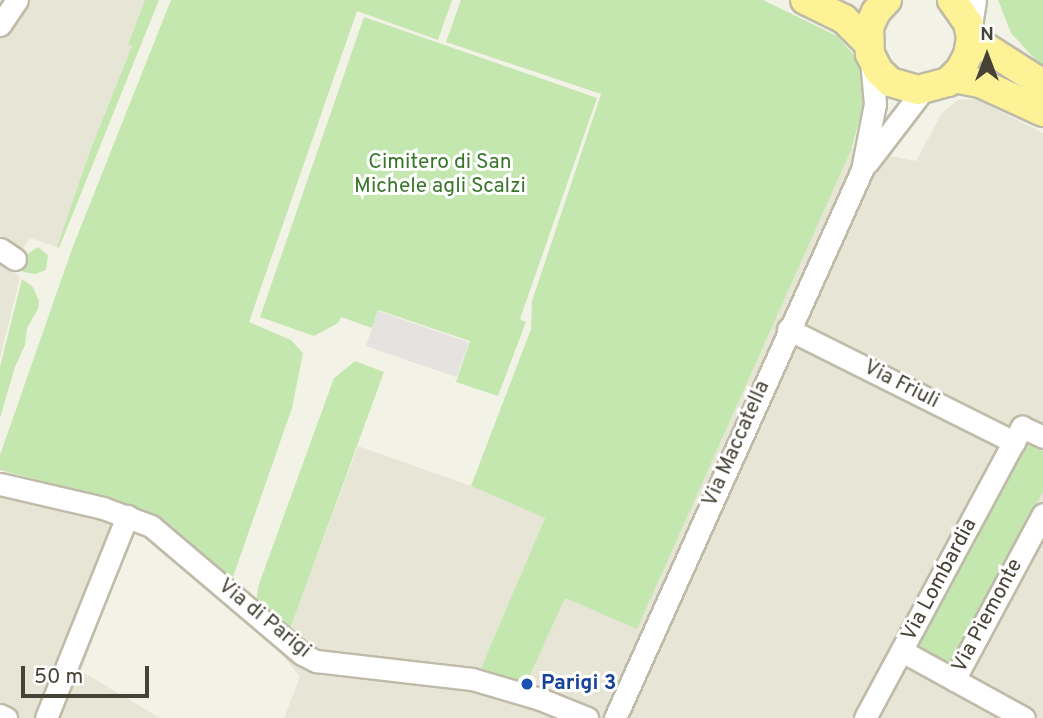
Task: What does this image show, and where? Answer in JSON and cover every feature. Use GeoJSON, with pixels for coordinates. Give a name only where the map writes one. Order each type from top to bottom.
{"type":"FeatureCollection","features":[{"type":"Feature","properties":{"kind":"main road"},"geometry":{"type":"LineString","coordinates":[[805,0],[844,19],[869,49],[878,69],[890,82],[907,89],[923,90],[954,78],[980,83],[1043,112]]}},
{"type":"Feature","properties":{"kind":"main road"},"geometry":{"type":"LineString","coordinates":[[869,49],[872,19],[887,0]]}},
{"type":"Feature","properties":{"kind":"main road"},"geometry":{"type":"LineString","coordinates":[[952,0],[962,11],[970,35],[965,63],[954,78]]}},
{"type":"Feature","properties":{"kind":"main road"},"geometry":{"type":"LineString","coordinates":[[970,35],[1043,85]]}},
{"type":"Feature","properties":{"kind":"street"},"geometry":{"type":"LineString","coordinates":[[970,35],[975,0]]}},
{"type":"Feature","properties":{"kind":"street"},"geometry":{"type":"LineString","coordinates":[[0,25],[13,1]]}},
{"type":"Feature","properties":{"kind":"street","name":"Via Maccatella"},"geometry":{"type":"LineString","coordinates":[[862,170],[875,96],[869,49]]}},
{"type":"Feature","properties":{"kind":"street","name":"Via Maccatella"},"geometry":{"type":"LineString","coordinates":[[615,718],[788,329],[862,170],[923,90]]}},
{"type":"Feature","properties":{"kind":"street","name":"Via Friuli"},"geometry":{"type":"LineString","coordinates":[[788,329],[1014,442]]}},
{"type":"Feature","properties":{"kind":"street"},"geometry":{"type":"LineString","coordinates":[[1014,442],[1022,426],[1043,437]]}},
{"type":"Feature","properties":{"kind":"street","name":"Via Lombardia"},"geometry":{"type":"LineString","coordinates":[[865,718],[1014,442]]}},
{"type":"Feature","properties":{"kind":"street","name":"Via di Parigi"},"geometry":{"type":"LineString","coordinates":[[0,484],[127,516],[165,537],[309,657],[332,665],[472,679],[540,699],[587,718]]}},
{"type":"Feature","properties":{"kind":"street","name":"Via Piemonte"},"geometry":{"type":"LineString","coordinates":[[954,680],[1043,514]]}},
{"type":"Feature","properties":{"kind":"street"},"geometry":{"type":"LineString","coordinates":[[46,718],[127,516]]}},
{"type":"Feature","properties":{"kind":"street"},"geometry":{"type":"LineString","coordinates":[[902,651],[1024,718]]}},
{"type":"Feature","properties":{"kind":"street"},"geometry":{"type":"LineString","coordinates":[[0,715],[6,718]]}},
{"type":"Feature","properties":{"kind":"shaded area"},"geometry":{"type":"Polygon","coordinates":[[[5,0],[145,0],[128,43],[132,46],[90,151],[57,247],[30,238],[9,268],[20,277],[0,358],[0,8],[5,0]]]}},
{"type":"Feature","properties":{"kind":"shaded area"},"geometry":{"type":"Polygon","coordinates":[[[975,99],[1043,133],[1043,718],[284,718],[300,677],[281,653],[358,446],[471,486],[545,518],[481,668],[526,683],[565,598],[637,628],[852,148],[916,161],[942,113],[958,100],[975,99]]]}},
{"type":"Feature","properties":{"kind":"shaded area"},"geometry":{"type":"Polygon","coordinates":[[[378,311],[469,342],[457,377],[366,346],[378,311]]]}},
{"type":"Feature","properties":{"kind":"shaded area"},"geometry":{"type":"Polygon","coordinates":[[[0,489],[111,517],[131,537],[81,671],[160,718],[0,718],[0,489]]]}},
{"type":"Feature","properties":{"kind":"green space"},"geometry":{"type":"Polygon","coordinates":[[[145,0],[159,0],[59,248],[57,247],[90,151],[132,46],[128,44],[145,0]]]}},
{"type":"Feature","properties":{"kind":"green space"},"geometry":{"type":"Polygon","coordinates":[[[171,0],[452,0],[438,40],[357,11],[249,322],[291,340],[303,353],[292,408],[233,577],[228,577],[157,521],[115,500],[0,470],[0,455],[72,249],[171,0]]]}},
{"type":"Feature","properties":{"kind":"green space"},"geometry":{"type":"Polygon","coordinates":[[[461,0],[763,0],[837,36],[855,56],[863,80],[862,109],[852,148],[637,629],[565,598],[526,684],[481,668],[545,518],[471,486],[531,329],[532,301],[601,94],[446,42],[461,0]]]}},
{"type":"Feature","properties":{"kind":"green space"},"geometry":{"type":"Polygon","coordinates":[[[998,0],[1043,0],[1043,68],[1011,33],[998,0]]]}},
{"type":"Feature","properties":{"kind":"green space","name":"Cimitero di San Michele agli Scalzi"},"geometry":{"type":"Polygon","coordinates":[[[364,17],[597,98],[520,319],[526,322],[498,396],[456,382],[470,341],[378,310],[372,328],[341,317],[338,323],[314,336],[260,317],[364,17]]]}},
{"type":"Feature","properties":{"kind":"green space"},"geometry":{"type":"Polygon","coordinates":[[[38,247],[48,255],[46,270],[35,274],[23,272],[19,266],[23,257],[38,247]]]}},
{"type":"Feature","properties":{"kind":"green space"},"geometry":{"type":"Polygon","coordinates":[[[22,279],[33,287],[39,301],[38,309],[27,328],[25,345],[15,367],[0,418],[0,367],[22,279]]]}},
{"type":"Feature","properties":{"kind":"green space"},"geometry":{"type":"Polygon","coordinates":[[[355,361],[384,372],[290,629],[256,601],[259,584],[334,378],[355,361]]]}},
{"type":"Feature","properties":{"kind":"green space"},"geometry":{"type":"Polygon","coordinates":[[[1027,442],[1043,451],[1043,492],[950,665],[917,648],[1027,442]]]}},
{"type":"Feature","properties":{"kind":"place","name":"Parigi 3"},"geometry":{"type":"Point","coordinates":[527,684]}}]}
